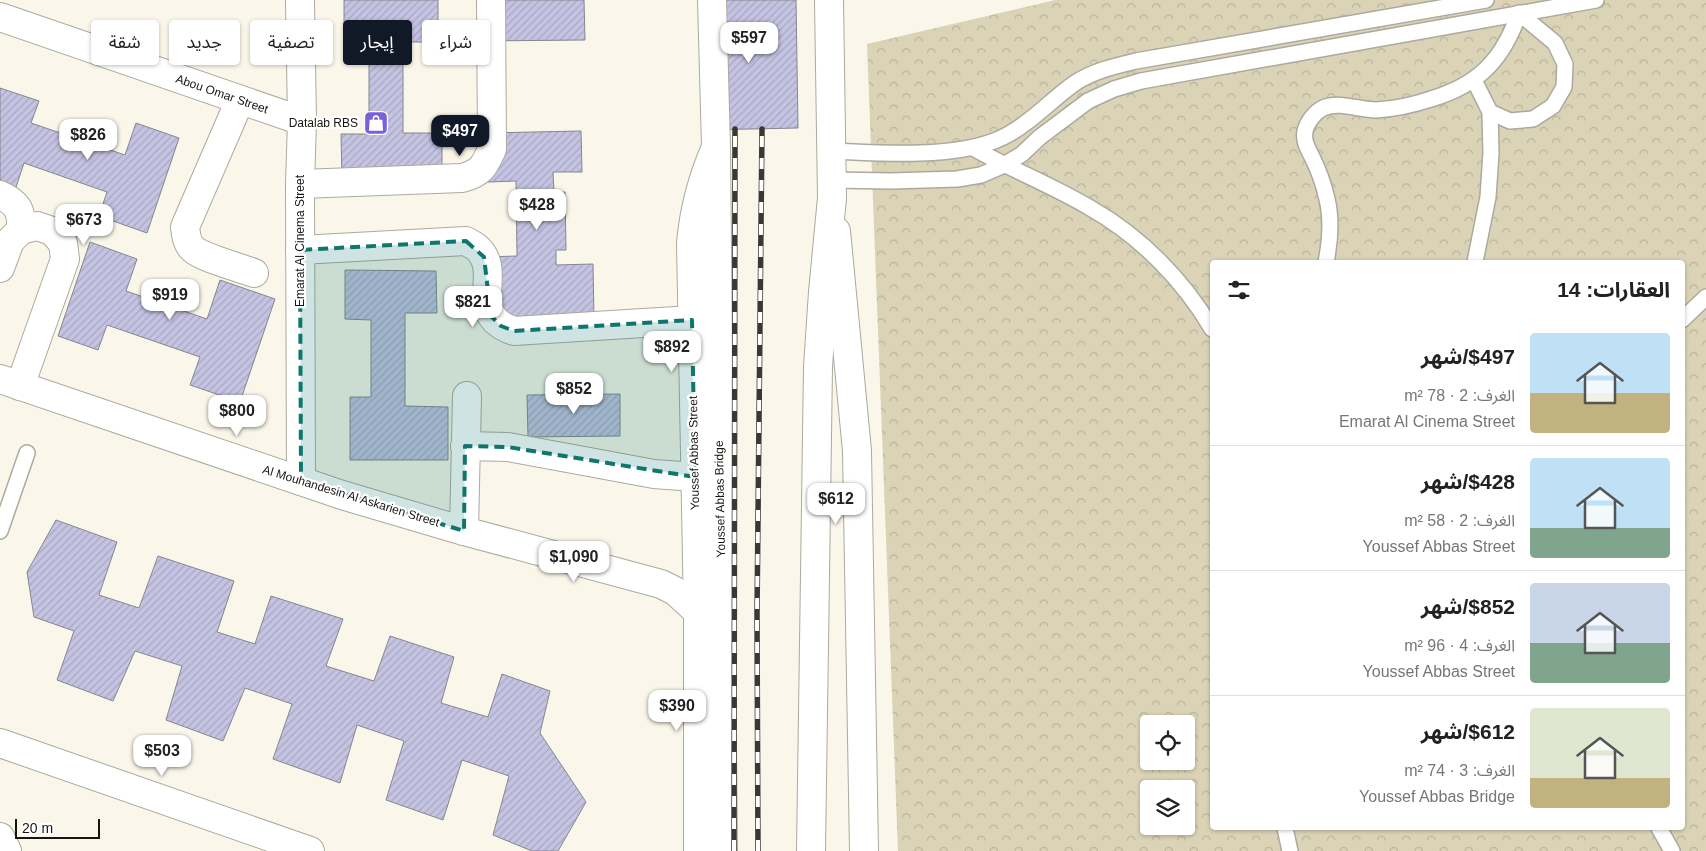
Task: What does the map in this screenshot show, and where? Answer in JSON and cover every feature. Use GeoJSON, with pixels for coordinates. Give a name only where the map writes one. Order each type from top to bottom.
{"type":"FeatureCollection","features":[{"type":"Feature","properties":{"kind":"street","name":"Emarat Al Cinema Street"},"geometry":{"type":"LineString","coordinates":[[300,0],[302,121],[300,184],[301,481]]}},
{"type":"Feature","properties":{"kind":"street"},"geometry":{"type":"LineString","coordinates":[[300,184],[462,178],[476,174],[486,163],[492,149],[491,0]]}},
{"type":"Feature","properties":{"kind":"street","name":"Youssef Abbas Street"},"geometry":{"type":"LineString","coordinates":[[698,851],[698,612],[691,243],[693,218],[698,194],[716,147],[712,0]]}},
{"type":"Feature","properties":{"kind":"street"},"geometry":{"type":"LineString","coordinates":[[810,851],[818,367],[832,189],[829,0]]}},
{"type":"Feature","properties":{"kind":"street","name":"Abou Omar Street"},"geometry":{"type":"LineString","coordinates":[[0,17],[302,121]]}},
{"type":"Feature","properties":{"kind":"street"},"geometry":{"type":"LineString","coordinates":[[240,100],[185,227],[187,239],[193,249],[204,255],[254,273]]}},
{"type":"Feature","properties":{"kind":"street","name":"Youssef Abbas Bridge"},"geometry":{"type":"LineString","coordinates":[[716,147],[723,851]]}},
{"type":"Feature","properties":{"kind":"street"},"geometry":{"type":"LineString","coordinates":[[832,189],[857,451],[864,851]]}},
{"type":"Feature","properties":{"kind":"street"},"geometry":{"type":"LineString","coordinates":[[0,195],[14,203],[21,215],[21,230]]}},
{"type":"Feature","properties":{"kind":"street"},"geometry":{"type":"LineString","coordinates":[[0,268],[10,241],[21,230],[37,226],[52,231],[62,243],[65,259],[10,383]]}},
{"type":"Feature","properties":{"kind":"street"},"geometry":{"type":"LineString","coordinates":[[300,250],[466,241],[477,247],[484,257],[488,270],[487,303],[491,316],[501,326],[514,331],[692,320]]}},
{"type":"Feature","properties":{"kind":"street","name":"Al Mouhandesin Al Askarien Street"},"geometry":{"type":"LineString","coordinates":[[10,383],[342,495],[661,584],[675,591],[698,612]]}},
{"type":"Feature","properties":{"kind":"street"},"geometry":{"type":"LineString","coordinates":[[464,530],[466,396]]}},
{"type":"Feature","properties":{"kind":"street"},"geometry":{"type":"LineString","coordinates":[[465,446],[508,447],[654,474],[694,477]]}},
{"type":"Feature","properties":{"kind":"street"},"geometry":{"type":"LineString","coordinates":[[0,743],[310,851]]}},
{"type":"Feature","properties":{"kind":"street"},"geometry":{"type":"LineString","coordinates":[[0,837],[7,851]]}},
{"type":"Feature","properties":{"kind":"lane"},"geometry":{"type":"LineString","coordinates":[[832,151],[892,153],[973,148],[1007,136],[1031,121],[1076,82],[1105,69],[1136,61],[1486,0]]}},
{"type":"Feature","properties":{"kind":"lane"},"geometry":{"type":"LineString","coordinates":[[832,189],[890,181],[957,179],[981,175],[1004,165],[1022,154],[1040,137],[1088,101],[1114,89],[1141,81],[1596,0]]}},
{"type":"Feature","properties":{"kind":"lane"},"geometry":{"type":"LineString","coordinates":[[1326,260],[1330,240],[1327,199],[1314,160],[1306,147],[1305,132],[1311,118],[1323,108],[1338,105],[1374,110],[1410,106],[1460,89],[1489,67],[1502,51],[1512,33],[1518,14]]}},
{"type":"Feature","properties":{"kind":"lane"},"geometry":{"type":"LineString","coordinates":[[1490,112],[1510,121],[1533,119],[1553,106],[1564,87],[1565,64],[1555,43],[1518,14]]}},
{"type":"Feature","properties":{"kind":"lane"},"geometry":{"type":"LineString","coordinates":[[1474,80],[1490,112],[1491,153],[1488,196],[1475,260]]}},
{"type":"Feature","properties":{"kind":"lane"},"geometry":{"type":"LineString","coordinates":[[973,148],[1093,209],[1134,238],[1170,272],[1202,311],[1210,325]]}},
{"type":"Feature","properties":{"kind":"lane"},"geometry":{"type":"LineString","coordinates":[[1685,317],[1706,297]]}},
{"type":"Feature","properties":{"kind":"lane"},"geometry":{"type":"LineString","coordinates":[[0,531],[27,453]]}},
{"type":"Feature","properties":{"kind":"lane"},"geometry":{"type":"LineString","coordinates":[[1285,830],[1290,851]]}},
{"type":"Feature","properties":{"kind":"lane"},"geometry":{"type":"LineString","coordinates":[[1660,830],[1672,851]]}},
{"type":"Feature","properties":{"kind":"highlighted area"},"geometry":{"type":"Polygon","coordinates":[[[466,241],[484,257],[491,316],[501,326],[514,331],[692,320],[695,477],[508,447],[465,446],[464,531],[301,481],[300,250],[466,241]]]}},
{"type":"Feature","properties":{"kind":"green space"},"geometry":{"type":"Polygon","coordinates":[[[1055,0],[1706,0],[1706,851],[898,851],[867,44],[1055,0]]]}},
{"type":"Feature","properties":{"kind":"building"},"geometry":{"type":"Polygon","coordinates":[[[344,0],[438,0],[438,20],[422,20],[422,42],[412,42],[412,20],[344,20],[344,0]]]}},
{"type":"Feature","properties":{"kind":"building"},"geometry":{"type":"Polygon","coordinates":[[[480,0],[584,0],[585,40],[490,41],[490,20],[480,20],[480,0]]]}},
{"type":"Feature","properties":{"kind":"building"},"geometry":{"type":"Polygon","coordinates":[[[699,0],[796,0],[798,128],[702,130],[699,0]]]}},
{"type":"Feature","properties":{"kind":"building"},"geometry":{"type":"Polygon","coordinates":[[[369,65],[403,65],[403,133],[442,133],[442,179],[342,178],[341,134],[369,134],[369,65]]]}},
{"type":"Feature","properties":{"kind":"building"},"geometry":{"type":"Polygon","coordinates":[[[0,88],[39,101],[31,123],[125,155],[136,123],[179,138],[147,233],[99,216],[107,192],[24,163],[15,190],[0,185],[0,88]]]}},
{"type":"Feature","properties":{"kind":"building"},"geometry":{"type":"Polygon","coordinates":[[[581,131],[582,172],[553,172],[554,192],[565,192],[566,250],[556,250],[556,265],[593,264],[594,319],[489,320],[487,257],[517,256],[516,181],[488,182],[487,133],[581,131]]]}},
{"type":"Feature","properties":{"kind":"building"},"geometry":{"type":"Polygon","coordinates":[[[90,242],[137,259],[126,291],[207,319],[220,280],[275,299],[240,402],[190,385],[200,357],[107,325],[98,350],[58,336],[90,242]]]}},
{"type":"Feature","properties":{"kind":"building"},"geometry":{"type":"Polygon","coordinates":[[[345,270],[436,271],[437,313],[405,313],[405,406],[448,407],[448,460],[350,460],[350,397],[371,397],[371,320],[345,319],[345,270]]]}},
{"type":"Feature","properties":{"kind":"building"},"geometry":{"type":"Polygon","coordinates":[[[620,394],[620,436],[528,437],[527,395],[620,394]]]}},
{"type":"Feature","properties":{"kind":"building"},"geometry":{"type":"Polygon","coordinates":[[[56,520],[117,542],[99,595],[139,608],[158,556],[234,581],[217,632],[255,644],[271,596],[343,619],[326,666],[374,681],[390,636],[454,657],[441,703],[488,717],[502,674],[550,691],[540,733],[586,802],[558,851],[532,851],[493,835],[509,776],[462,760],[443,820],[386,800],[404,741],[357,725],[340,783],[273,759],[292,704],[245,688],[223,741],[166,720],[182,666],[135,651],[113,701],[57,680],[74,631],[34,617],[27,572],[56,520]]]}},
{"type":"Feature","properties":{"kind":"railway"},"geometry":{"type":"LineString","coordinates":[[734,851],[735,129]]}},
{"type":"Feature","properties":{"kind":"railway"},"geometry":{"type":"LineString","coordinates":[[758,851],[757,615],[762,129]]}},
{"type":"Feature","properties":{"kind":"place","name":"Datalab RBS"},"geometry":{"type":"Point","coordinates":[376,123]}}]}
